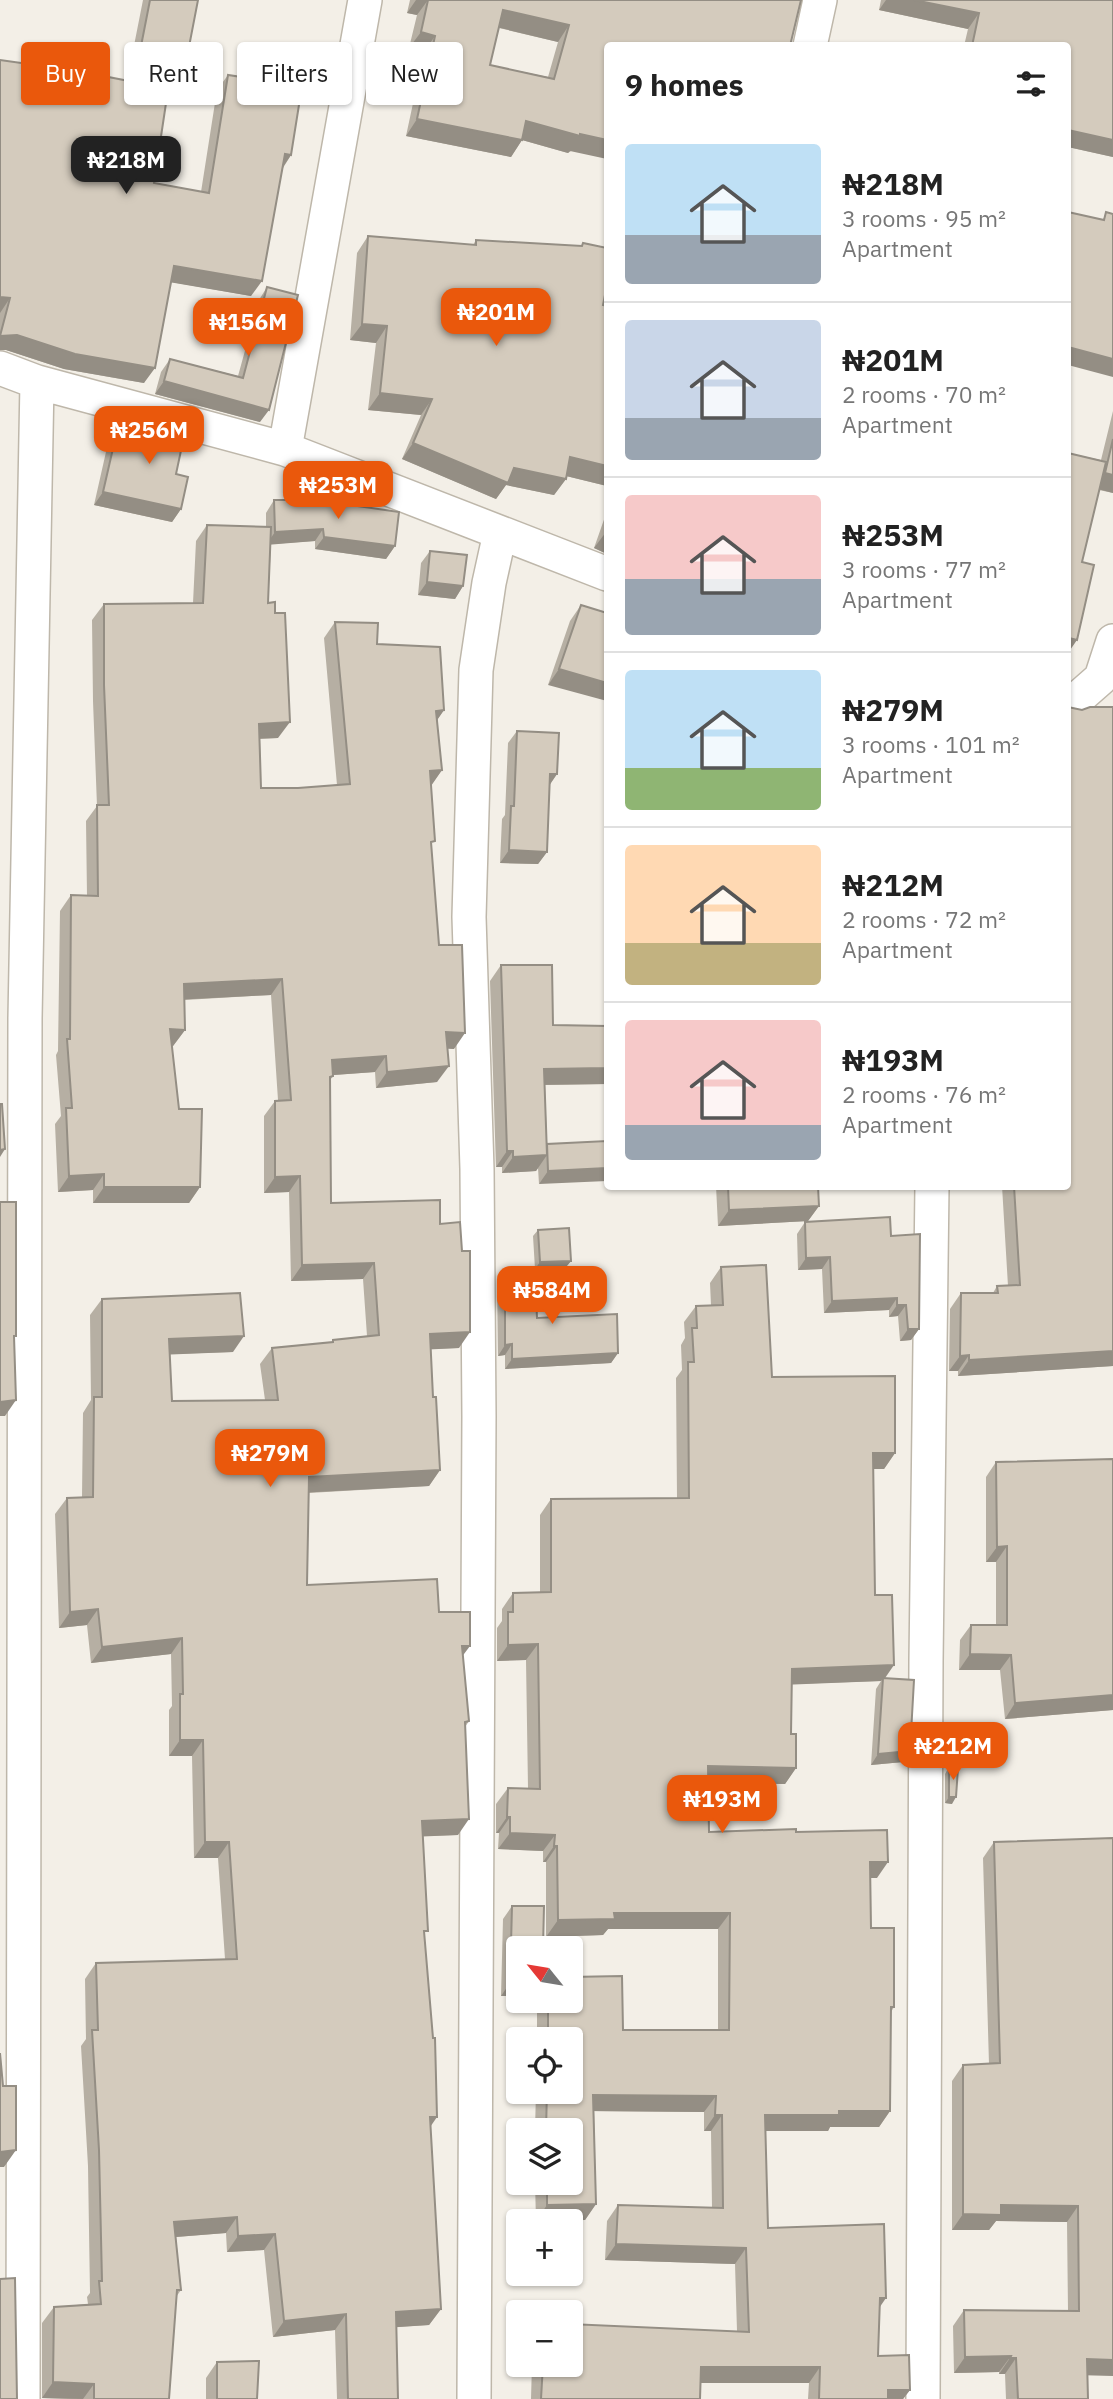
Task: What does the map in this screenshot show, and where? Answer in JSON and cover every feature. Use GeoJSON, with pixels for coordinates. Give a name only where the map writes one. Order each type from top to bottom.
{"type":"FeatureCollection","features":[{"type":"Feature","properties":{"kind":"street"},"geometry":{"type":"LineString","coordinates":[[285,449],[365,0]]}},
{"type":"Feature","properties":{"kind":"street"},"geometry":{"type":"LineString","coordinates":[[811,42],[820,0]]}},
{"type":"Feature","properties":{"kind":"street"},"geometry":{"type":"LineString","coordinates":[[0,369],[37,382],[285,449],[604,573]]}},
{"type":"Feature","properties":{"kind":"street"},"geometry":{"type":"LineString","coordinates":[[23,2399],[26,1018],[37,382]]}},
{"type":"Feature","properties":{"kind":"street"},"geometry":{"type":"LineString","coordinates":[[474,2399],[479,1402],[477,1169],[469,917],[476,670],[489,583],[500,533]]}},
{"type":"Feature","properties":{"kind":"street"},"geometry":{"type":"LineString","coordinates":[[1071,704],[1101,678],[1113,641]]}},
{"type":"Feature","properties":{"kind":"street"},"geometry":{"type":"LineString","coordinates":[[923,2399],[926,1662],[932,1190]]}},
{"type":"Feature","properties":{"kind":"building"},"geometry":{"type":"Polygon","coordinates":[[[150,0],[198,0],[190,42],[142,42],[150,0]]]}},
{"type":"Feature","properties":{"kind":"building"},"geometry":{"type":"Polygon","coordinates":[[[428,0],[801,0],[791,42],[604,42],[604,139],[580,136],[526,121],[522,140],[417,119],[420,105],[463,105],[463,42],[434,42],[435,36],[421,32],[428,0]],[[503,10],[490,65],[554,79],[569,25],[503,10]]]}},
{"type":"Feature","properties":{"kind":"building"},"geometry":{"type":"Polygon","coordinates":[[[914,0],[1113,0],[1113,140],[1071,131],[1071,42],[973,42],[979,13],[914,0]]]}},
{"type":"Feature","properties":{"kind":"building"},"geometry":{"type":"Polygon","coordinates":[[[0,60],[21,63],[21,105],[110,105],[110,77],[124,80],[124,105],[166,105],[154,183],[209,193],[228,75],[237,76],[237,105],[299,105],[291,155],[285,154],[262,281],[174,266],[155,368],[75,354],[17,335],[0,336],[10,298],[0,297],[0,60]]]}},
{"type":"Feature","properties":{"kind":"building"},"geometry":{"type":"Polygon","coordinates":[[[1106,212],[1113,214],[1113,359],[1071,348],[1071,213],[1104,220],[1106,212]]]}},
{"type":"Feature","properties":{"kind":"building"},"geometry":{"type":"Polygon","coordinates":[[[368,236],[476,245],[476,240],[582,246],[583,243],[604,247],[604,465],[570,457],[566,479],[514,468],[508,483],[413,443],[432,399],[380,393],[387,326],[362,324],[368,236]]]}},
{"type":"Feature","properties":{"kind":"building"},"geometry":{"type":"Polygon","coordinates":[[[267,287],[298,295],[269,410],[164,381],[170,359],[243,378],[267,287]]]}},
{"type":"Feature","properties":{"kind":"building"},"geometry":{"type":"Polygon","coordinates":[[[155,419],[186,427],[176,474],[188,477],[181,509],[103,492],[117,431],[150,438],[155,419]]]}},
{"type":"Feature","properties":{"kind":"building"},"geometry":{"type":"Polygon","coordinates":[[[1113,439],[1113,475],[1105,473],[1113,439]]]}},
{"type":"Feature","properties":{"kind":"building"},"geometry":{"type":"Polygon","coordinates":[[[1071,454],[1106,462],[1082,562],[1094,565],[1077,640],[1071,638],[1071,454]]]}},
{"type":"Feature","properties":{"kind":"building"},"geometry":{"type":"Polygon","coordinates":[[[274,500],[316,500],[399,512],[395,546],[324,537],[323,529],[275,532],[274,500]]]}},
{"type":"Feature","properties":{"kind":"building"},"geometry":{"type":"Polygon","coordinates":[[[207,525],[271,527],[268,603],[275,602],[275,613],[285,613],[290,722],[259,724],[261,788],[350,784],[335,622],[378,623],[377,644],[440,647],[444,710],[436,711],[442,770],[430,771],[435,841],[431,842],[439,945],[462,945],[465,1033],[446,1032],[449,1066],[387,1072],[386,1056],[332,1060],[331,1203],[440,1200],[440,1224],[460,1222],[462,1251],[470,1251],[470,1332],[430,1334],[440,1470],[309,1477],[307,1585],[437,1579],[439,1612],[470,1612],[470,1646],[462,1646],[469,1721],[465,1722],[469,1819],[422,1821],[428,1931],[424,1931],[435,2038],[437,2117],[430,2117],[441,2309],[396,2312],[398,2399],[348,2399],[346,2314],[284,2321],[275,2234],[238,2236],[237,2217],[174,2222],[181,2290],[177,2290],[169,2399],[94,2399],[94,2384],[53,2382],[54,2307],[101,2304],[99,2150],[92,2030],[98,2030],[96,1963],[237,1959],[229,1842],[205,1842],[203,1740],[180,1740],[182,1638],[102,1647],[98,1609],[70,1612],[67,1498],[93,1497],[94,1397],[102,1397],[102,1299],[240,1293],[244,1336],[169,1339],[172,1401],[278,1400],[272,1348],[379,1335],[374,1263],[302,1265],[300,1176],[275,1177],[275,1101],[291,1100],[282,979],[184,984],[185,1030],[170,1029],[179,1109],[202,1109],[200,1187],[104,1187],[104,1174],[69,1176],[66,1108],[72,1108],[67,1039],[70,1039],[71,895],[98,896],[97,805],[109,805],[104,604],[203,603],[207,525]]]}},
{"type":"Feature","properties":{"kind":"building"},"geometry":{"type":"Polygon","coordinates":[[[430,551],[467,555],[463,586],[427,582],[430,551]]]}},
{"type":"Feature","properties":{"kind":"building"},"geometry":{"type":"Polygon","coordinates":[[[581,605],[604,612],[604,682],[559,669],[581,605]]]}},
{"type":"Feature","properties":{"kind":"building"},"geometry":{"type":"Polygon","coordinates":[[[1090,707],[1113,707],[1113,1351],[969,1360],[969,1355],[960,1356],[961,1293],[998,1293],[997,1286],[1020,1285],[1014,1190],[1071,1190],[1071,708],[1082,710],[1090,707]]]}},
{"type":"Feature","properties":{"kind":"building"},"geometry":{"type":"Polygon","coordinates":[[[517,731],[559,733],[557,774],[550,774],[547,852],[509,850],[517,731]]]}},
{"type":"Feature","properties":{"kind":"building"},"geometry":{"type":"Polygon","coordinates":[[[501,965],[552,965],[553,1025],[604,1026],[604,1068],[544,1069],[547,1155],[513,1157],[513,1151],[507,1151],[501,965]]]}},
{"type":"Feature","properties":{"kind":"building"},"geometry":{"type":"Polygon","coordinates":[[[0,1104],[5,1149],[0,1150],[0,1104]]]}},
{"type":"Feature","properties":{"kind":"building"},"geometry":{"type":"Polygon","coordinates":[[[604,1141],[604,1168],[548,1171],[547,1144],[604,1141]]]}},
{"type":"Feature","properties":{"kind":"building"},"geometry":{"type":"Polygon","coordinates":[[[728,1190],[818,1190],[819,1206],[729,1210],[728,1190]]]}},
{"type":"Feature","properties":{"kind":"building"},"geometry":{"type":"Polygon","coordinates":[[[0,1202],[16,1202],[16,1400],[0,1402],[0,1202]]]}},
{"type":"Feature","properties":{"kind":"building"},"geometry":{"type":"Polygon","coordinates":[[[890,1217],[891,1236],[920,1234],[919,1329],[908,1329],[906,1305],[897,1305],[897,1298],[832,1301],[830,1257],[806,1258],[805,1222],[890,1217]]]}},
{"type":"Feature","properties":{"kind":"building"},"geometry":{"type":"Polygon","coordinates":[[[569,1228],[571,1261],[540,1262],[538,1230],[569,1228]]]}},
{"type":"Feature","properties":{"kind":"building"},"geometry":{"type":"Polygon","coordinates":[[[766,1265],[772,1377],[895,1376],[895,1453],[873,1453],[875,1595],[892,1595],[894,1665],[792,1669],[791,1734],[796,1734],[796,1768],[708,1766],[709,1832],[887,1830],[888,1862],[870,1862],[871,1928],[894,1928],[890,2111],[839,2111],[839,2115],[765,2115],[768,2228],[884,2224],[886,2298],[880,2298],[878,2356],[909,2355],[910,2390],[888,2390],[888,2399],[819,2399],[820,2367],[701,2367],[700,2399],[541,2399],[542,2377],[583,2377],[583,2325],[749,2332],[746,2248],[616,2244],[618,2205],[723,2208],[722,2115],[715,2115],[716,2096],[593,2095],[596,2204],[547,2205],[547,2195],[583,2195],[583,2118],[546,2118],[547,2104],[583,2104],[583,2027],[548,2027],[548,2013],[583,2013],[583,1977],[622,1976],[623,2030],[729,2030],[730,1913],[614,1913],[615,1919],[558,1920],[555,1835],[510,1833],[510,1817],[507,1817],[508,1788],[540,1789],[538,1644],[508,1645],[508,1612],[513,1612],[513,1593],[551,1592],[551,1499],[689,1498],[688,1362],[694,1362],[692,1328],[697,1328],[696,1306],[723,1305],[721,1267],[766,1265]]]}},
{"type":"Feature","properties":{"kind":"building"},"geometry":{"type":"Polygon","coordinates":[[[535,1272],[537,1318],[617,1314],[618,1353],[512,1359],[512,1344],[505,1345],[505,1274],[535,1272]]]}},
{"type":"Feature","properties":{"kind":"building"},"geometry":{"type":"Polygon","coordinates":[[[1113,1459],[1113,1695],[1015,1703],[1011,1655],[970,1654],[971,1625],[1007,1625],[1007,1546],[997,1547],[996,1462],[1113,1459]]]}},
{"type":"Feature","properties":{"kind":"building"},"geometry":{"type":"Polygon","coordinates":[[[883,1678],[914,1680],[910,1751],[878,1754],[883,1678]]]}},
{"type":"Feature","properties":{"kind":"building"},"geometry":{"type":"Polygon","coordinates":[[[949,1767],[958,1768],[956,1797],[949,1797],[949,1767]]]}},
{"type":"Feature","properties":{"kind":"building"},"geometry":{"type":"Polygon","coordinates":[[[1113,1838],[1113,2360],[1087,2359],[1088,2399],[1018,2399],[1016,2358],[965,2357],[964,2310],[1079,2311],[1078,2206],[1001,2205],[1001,2215],[963,2214],[963,2065],[1000,2063],[994,1842],[1113,1838]]]}},
{"type":"Feature","properties":{"kind":"building"},"geometry":{"type":"Polygon","coordinates":[[[512,1906],[544,1906],[543,1936],[511,1936],[512,1906]]]}},
{"type":"Feature","properties":{"kind":"building"},"geometry":{"type":"Polygon","coordinates":[[[0,2053],[3,2086],[16,2086],[16,2150],[0,2152],[0,2053]]]}},
{"type":"Feature","properties":{"kind":"building"},"geometry":{"type":"Polygon","coordinates":[[[15,2278],[17,2399],[0,2399],[0,2279],[15,2278]]]}},
{"type":"Feature","properties":{"kind":"building"},"geometry":{"type":"Polygon","coordinates":[[[259,2361],[257,2399],[217,2399],[217,2362],[259,2361]]]}}]}
